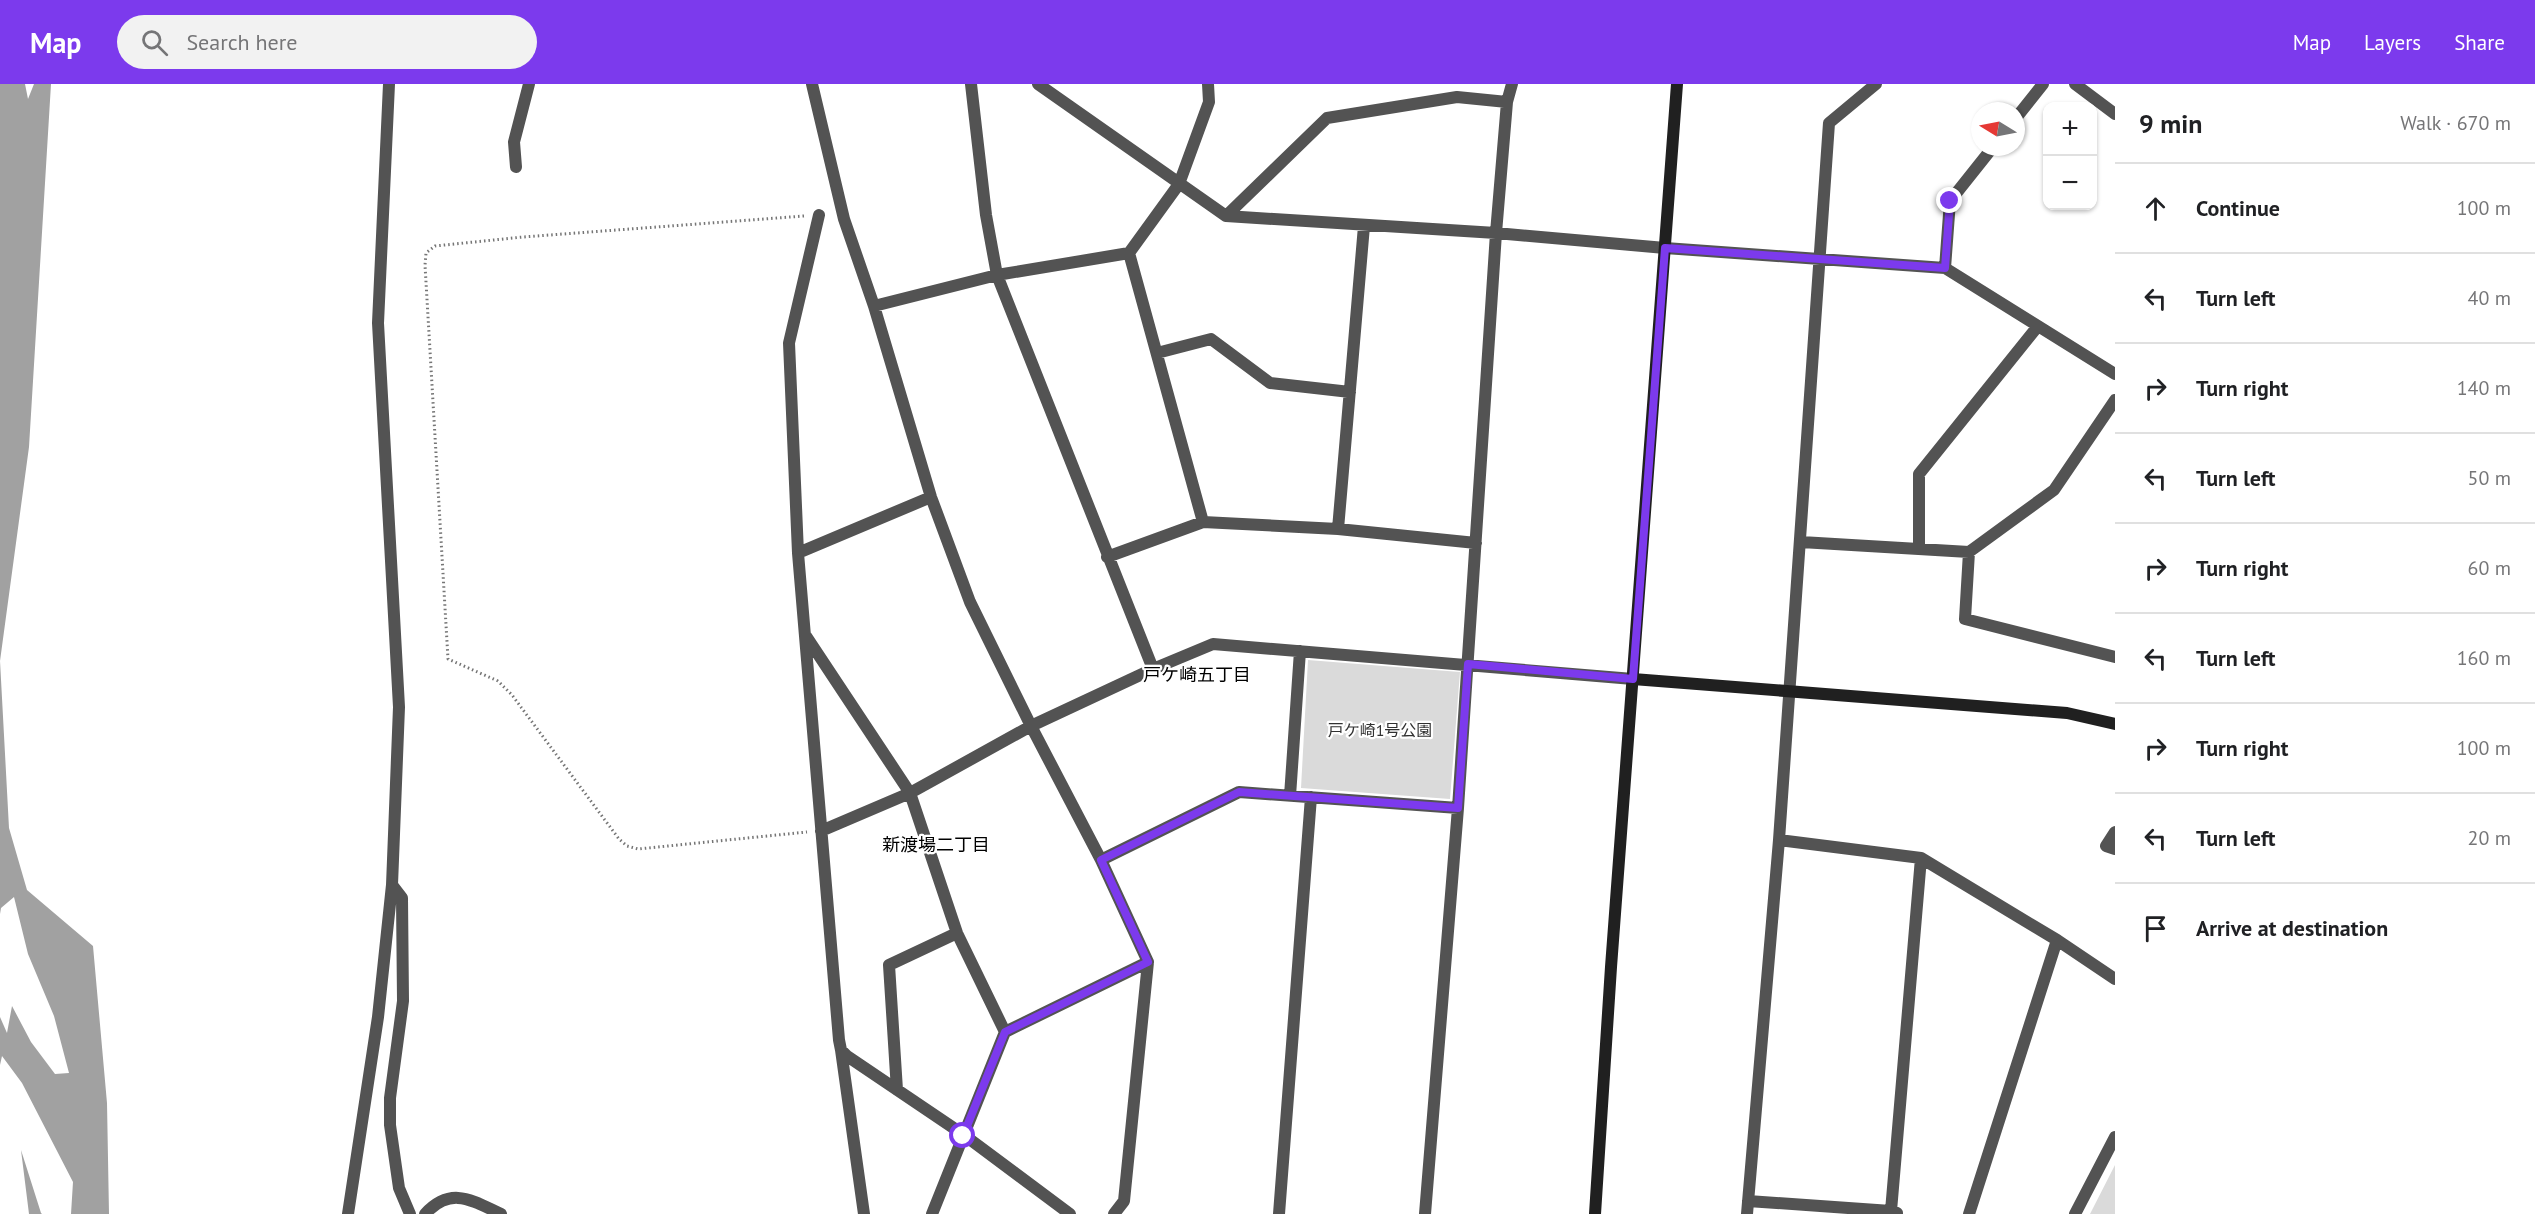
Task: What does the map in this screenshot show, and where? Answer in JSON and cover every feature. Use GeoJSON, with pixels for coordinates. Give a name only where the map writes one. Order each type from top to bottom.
{"type":"FeatureCollection","features":[{"type":"Feature","properties":{"kind":"street"},"geometry":{"type":"LineString","coordinates":[[348,1214],[378,1017],[392,885],[399,707],[378,323],[389,84]]}},
{"type":"Feature","properties":{"kind":"street"},"geometry":{"type":"LineString","coordinates":[[516,167],[514,142],[529,84]]}},
{"type":"Feature","properties":{"kind":"street"},"geometry":{"type":"LineString","coordinates":[[812,84],[844,219],[874,306],[931,497],[970,602],[1101,860],[1148,962],[1124,1201],[1114,1214]]}},
{"type":"Feature","properties":{"kind":"street"},"geometry":{"type":"LineString","coordinates":[[971,84],[986,215],[997,275],[1153,669]]}},
{"type":"Feature","properties":{"kind":"street"},"geometry":{"type":"LineString","coordinates":[[1038,84],[1226,216],[1496,233],[1665,248],[1945,268],[2115,374]]}},
{"type":"Feature","properties":{"kind":"street"},"geometry":{"type":"LineString","coordinates":[[874,306],[997,275],[1129,253],[1179,184],[1209,102],[1208,84]]}},
{"type":"Feature","properties":{"kind":"street"},"geometry":{"type":"LineString","coordinates":[[1425,1214],[1458,808],[1496,233],[1507,102],[1512,84]]}},
{"type":"Feature","properties":{"kind":"street"},"geometry":{"type":"LineString","coordinates":[[1595,1214],[1677,84]]}},
{"type":"Feature","properties":{"kind":"street"},"geometry":{"type":"LineString","coordinates":[[1876,84],[1828,123],[1779,840],[1747,1208],[1894,1212],[1921,858]]}},
{"type":"Feature","properties":{"kind":"street"},"geometry":{"type":"LineString","coordinates":[[2025,107],[2043,84]]}},
{"type":"Feature","properties":{"kind":"street"},"geometry":{"type":"LineString","coordinates":[[2075,84],[2115,114]]}},
{"type":"Feature","properties":{"kind":"street"},"geometry":{"type":"LineString","coordinates":[[1226,216],[1327,118],[1457,97],[1507,102]]}},
{"type":"Feature","properties":{"kind":"street"},"geometry":{"type":"LineString","coordinates":[[1945,268],[1950,201],[1986,156]]}},
{"type":"Feature","properties":{"kind":"street"},"geometry":{"type":"LineString","coordinates":[[819,215],[789,343],[798,553],[820,831],[842,1050],[864,1214]]}},
{"type":"Feature","properties":{"kind":"street"},"geometry":{"type":"LineString","coordinates":[[1338,529],[1364,226]]}},
{"type":"Feature","properties":{"kind":"street"},"geometry":{"type":"LineString","coordinates":[[1129,253],[1203,522]]}},
{"type":"Feature","properties":{"kind":"street"},"geometry":{"type":"LineString","coordinates":[[1919,549],[1919,474],[2038,326]]}},
{"type":"Feature","properties":{"kind":"street"},"geometry":{"type":"LineString","coordinates":[[1157,353],[1211,339],[1270,383],[1350,392]]}},
{"type":"Feature","properties":{"kind":"street"},"geometry":{"type":"LineString","coordinates":[[1801,542],[1969,552],[2054,490],[2115,400]]}},
{"type":"Feature","properties":{"kind":"street"},"geometry":{"type":"LineString","coordinates":[[798,553],[931,497]]}},
{"type":"Feature","properties":{"kind":"street"},"geometry":{"type":"LineString","coordinates":[[1107,556],[1203,522],[1338,529],[1476,543]]}},
{"type":"Feature","properties":{"kind":"street"},"geometry":{"type":"LineString","coordinates":[[1969,552],[1965,619],[2115,657]]}},
{"type":"Feature","properties":{"kind":"street"},"geometry":{"type":"LineString","coordinates":[[804,634],[910,793],[957,933],[1005,1032]]}},
{"type":"Feature","properties":{"kind":"street"},"geometry":{"type":"LineString","coordinates":[[820,831],[910,793],[1031,726],[1153,669],[1213,644],[2067,713],[2115,724]]}},
{"type":"Feature","properties":{"kind":"street"},"geometry":{"type":"LineString","coordinates":[[1290,796],[1300,651]]}},
{"type":"Feature","properties":{"kind":"street"},"geometry":{"type":"LineString","coordinates":[[1101,860],[1239,792],[1458,808]]}},
{"type":"Feature","properties":{"kind":"street"},"geometry":{"type":"LineString","coordinates":[[1279,1214],[1311,797]]}},
{"type":"Feature","properties":{"kind":"street"},"geometry":{"type":"LineString","coordinates":[[2115,832],[2106,846],[2115,849]]}},
{"type":"Feature","properties":{"kind":"street"},"geometry":{"type":"LineString","coordinates":[[1779,840],[1921,858],[2057,940],[2115,979]]}},
{"type":"Feature","properties":{"kind":"street"},"geometry":{"type":"LineString","coordinates":[[392,885],[402,898],[403,1001],[390,1098],[390,1125],[399,1188],[410,1214]]}},
{"type":"Feature","properties":{"kind":"street"},"geometry":{"type":"LineString","coordinates":[[897,1090],[889,965],[957,933]]}},
{"type":"Feature","properties":{"kind":"street"},"geometry":{"type":"LineString","coordinates":[[1969,1214],[2057,940]]}},
{"type":"Feature","properties":{"kind":"street"},"geometry":{"type":"LineString","coordinates":[[932,1214],[1005,1032],[1148,962]]}},
{"type":"Feature","properties":{"kind":"street"},"geometry":{"type":"LineString","coordinates":[[842,1050],[1070,1214]]}},
{"type":"Feature","properties":{"kind":"street"},"geometry":{"type":"LineString","coordinates":[[2074,1214],[2115,1137]]}},
{"type":"Feature","properties":{"kind":"street"},"geometry":{"type":"LineString","coordinates":[[425,1214],[433,1205],[453,1197],[474,1202],[501,1214]]}},
{"type":"Feature","properties":{"kind":"path"},"geometry":{"type":"LineString","coordinates":[[819,215],[535,236],[435,246],[426,254],[424,265],[448,659],[498,681],[512,695],[619,839],[627,846],[638,849],[820,831]]}},
{"type":"Feature","properties":{"kind":"green space","name":"戸ケ崎1号公園"},"geometry":{"type":"Polygon","coordinates":[[[1308,660],[1460,672],[1450,799],[1301,788],[1308,660]]]}},
{"type":"Feature","properties":{"kind":"green space"},"geometry":{"type":"Polygon","coordinates":[[[2115,1165],[2115,1214],[2090,1214],[2115,1165]]]}},
{"type":"Feature","properties":{"kind":"shaded area"},"geometry":{"type":"Polygon","coordinates":[[[0,84],[25,84],[28,99],[34,84],[51,84],[29,447],[0,661],[0,84]]]}},
{"type":"Feature","properties":{"kind":"shaded area"},"geometry":{"type":"Polygon","coordinates":[[[0,661],[9,828],[27,890],[93,946],[107,1103],[109,1214],[71,1214],[73,1182],[22,1083],[2,1056],[0,1065],[0,1017],[7,1033],[12,1006],[31,1042],[55,1074],[69,1073],[54,1016],[28,954],[14,897],[1,908],[0,914],[0,661]]]}},
{"type":"Feature","properties":{"kind":"shaded area"},"geometry":{"type":"Polygon","coordinates":[[[21,1150],[41,1213],[42,1214],[29,1214],[21,1150]]]}},
{"type":"Feature","properties":{"kind":"district","name":"戸ケ崎五丁目"},"geometry":{"type":"Point","coordinates":[1197,674]}},
{"type":"Feature","properties":{"kind":"district","name":"新渡場二丁目"},"geometry":{"type":"Point","coordinates":[936,844]}},
{"type":"Feature","properties":{"kind":"route"},"geometry":{"type":"LineString","coordinates":[[963,1136],[1005,1032],[1148,962],[1101,860],[1239,792],[1458,808],[1468,664],[1633,679],[1665,248],[1945,268],[1950,201]]}}]}
